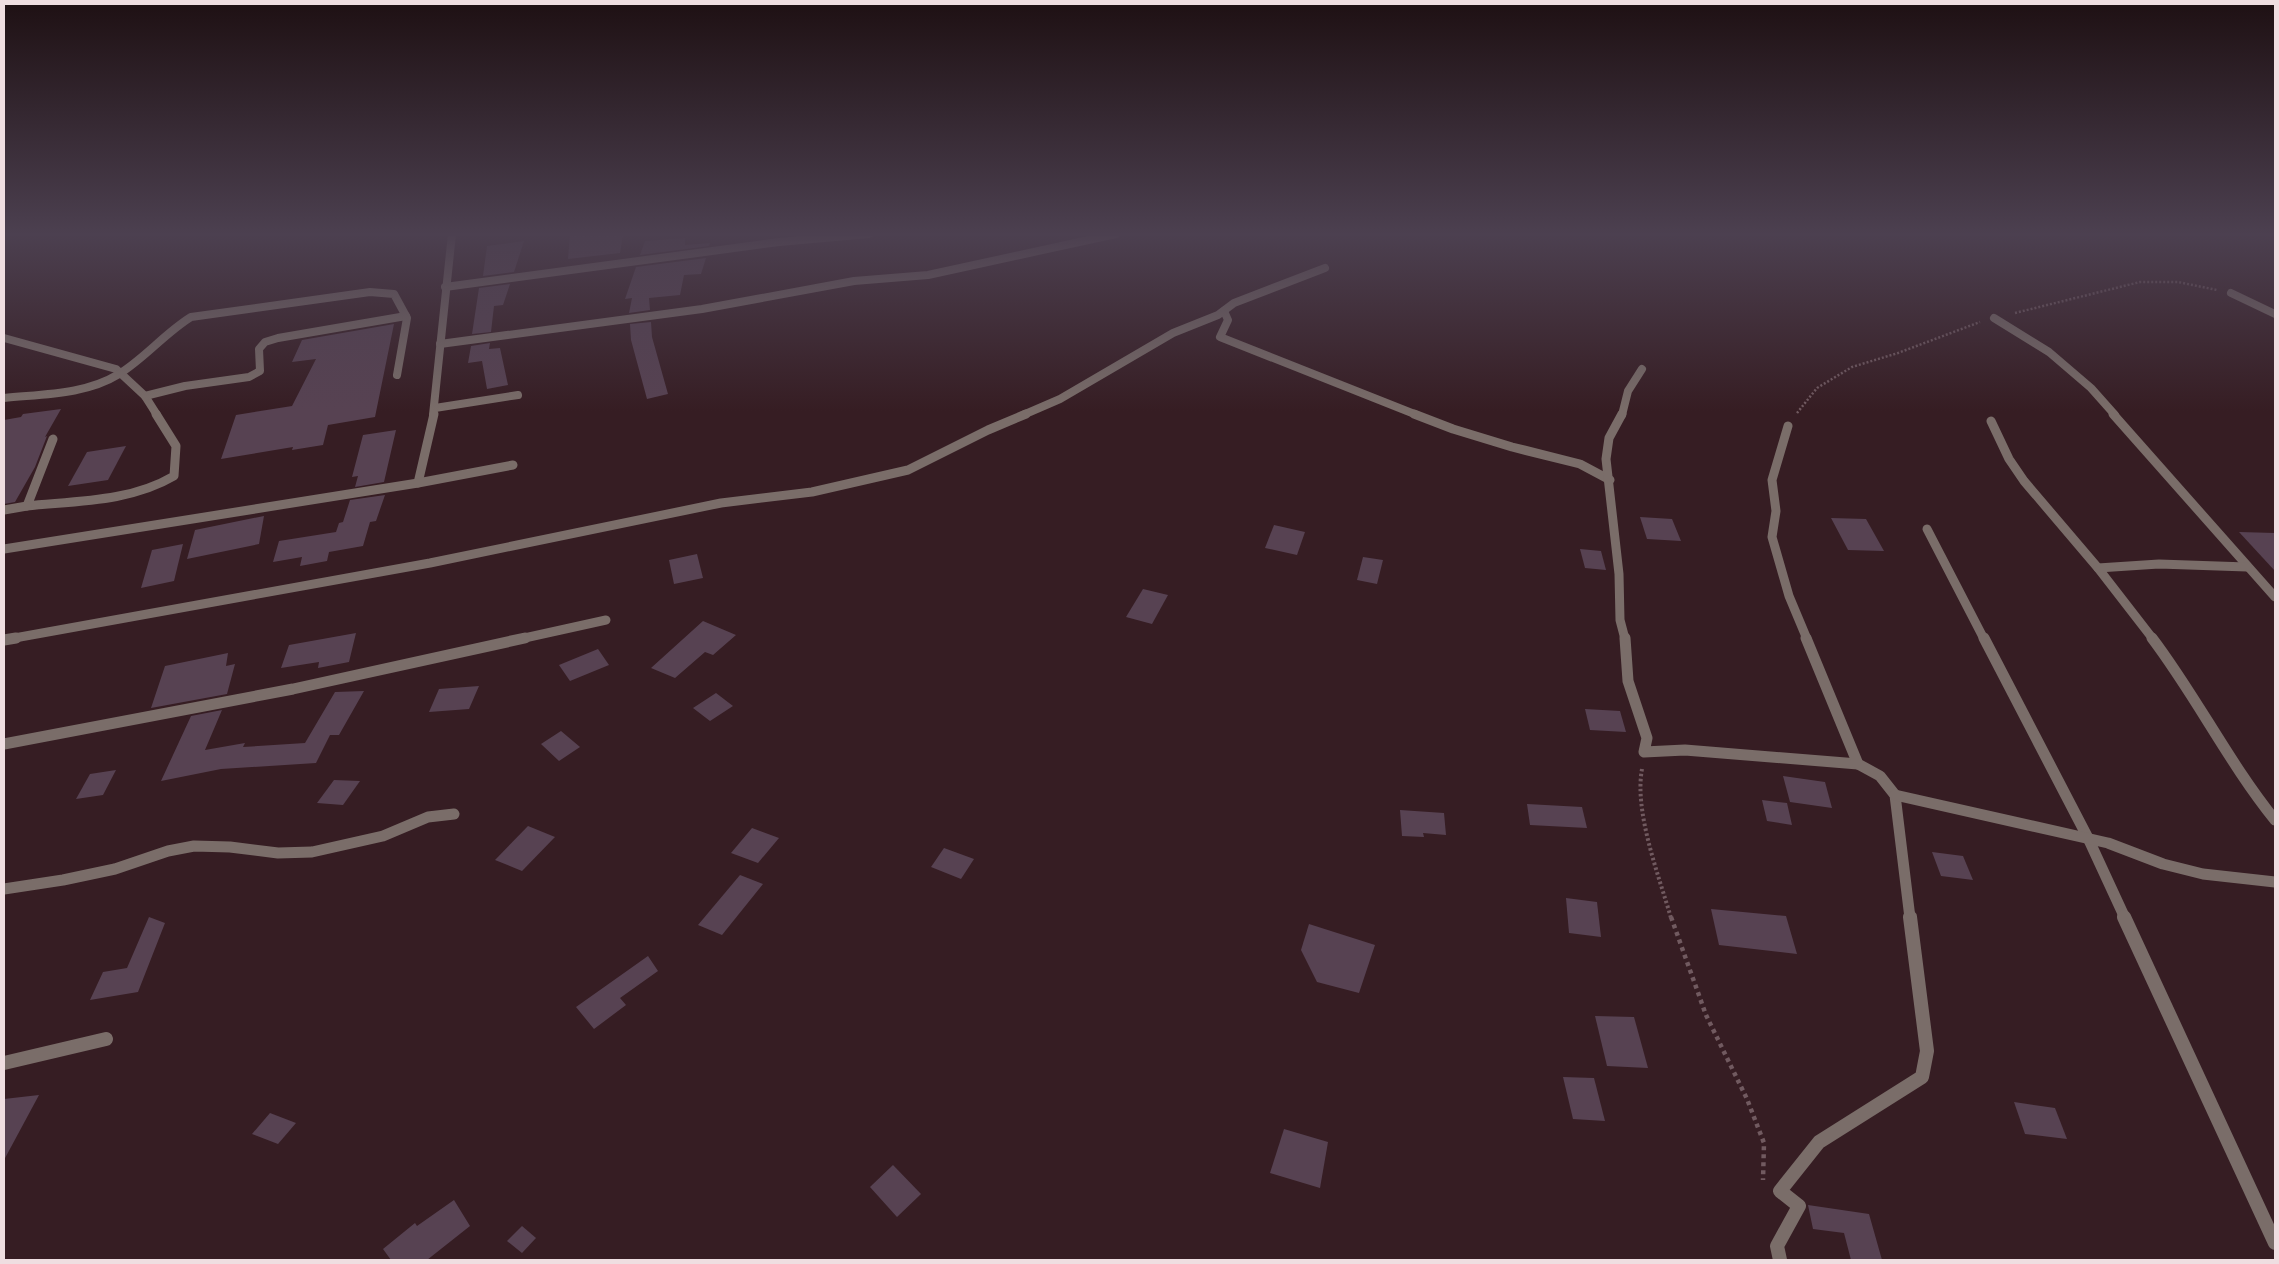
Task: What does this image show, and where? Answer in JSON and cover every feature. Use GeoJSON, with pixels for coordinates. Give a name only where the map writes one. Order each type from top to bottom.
{"type":"FeatureCollection","features":[{"type":"Feature","properties":{"kind":"street"},"geometry":{"type":"LineString","coordinates":[[4,398],[77,390],[120,373],[175,325],[191,316],[363,293]]}},
{"type":"Feature","properties":{"kind":"street"},"geometry":{"type":"LineString","coordinates":[[382,293],[394,294],[407,318],[397,374]]}},
{"type":"Feature","properties":{"kind":"street"},"geometry":{"type":"LineString","coordinates":[[418,483],[435,408],[444,293]]}},
{"type":"Feature","properties":{"kind":"street"},"geometry":{"type":"LineString","coordinates":[[440,344],[702,309],[789,293]]}},
{"type":"Feature","properties":{"kind":"street"},"geometry":{"type":"LineString","coordinates":[[4,640],[430,563],[721,503],[812,492],[908,470],[988,430],[1060,399],[1173,334],[1224,311],[1234,303],[1260,293]]}},
{"type":"Feature","properties":{"kind":"street"},"geometry":{"type":"LineString","coordinates":[[2230,293],[2275,314]]}},
{"type":"Feature","properties":{"kind":"street"},"geometry":{"type":"LineString","coordinates":[[1224,311],[1228,320],[1220,337],[1238,345],[1453,430],[1580,464],[1610,480]]}},
{"type":"Feature","properties":{"kind":"street"},"geometry":{"type":"LineString","coordinates":[[145,396],[185,386],[249,377],[260,370],[259,350],[265,342],[278,338],[406,316]]}},
{"type":"Feature","properties":{"kind":"street"},"geometry":{"type":"LineString","coordinates":[[1994,318],[2049,352],[2091,388],[2275,597]]}},
{"type":"Feature","properties":{"kind":"street"},"geometry":{"type":"LineString","coordinates":[[4,338],[116,370],[145,396],[176,446],[174,476],[163,485],[130,494],[4,510]]}},
{"type":"Feature","properties":{"kind":"street"},"geometry":{"type":"LineString","coordinates":[[1642,368],[1628,391],[1622,414],[1609,438],[1606,459],[1610,480],[1610,504],[1615,530],[1619,574],[1620,620],[1626,642],[1628,682],[1647,738],[1644,752],[1685,750],[1858,764],[1879,773],[1889,784],[1895,795],[1927,1051],[1922,1077],[1819,1142],[1780,1191],[1799,1206],[1776,1246],[1780,1260]]}},
{"type":"Feature","properties":{"kind":"street"},"geometry":{"type":"LineString","coordinates":[[435,408],[518,395]]}},
{"type":"Feature","properties":{"kind":"street"},"geometry":{"type":"LineString","coordinates":[[1991,421],[2009,459],[2024,481],[2098,568],[2171,663],[2249,788],[2275,820]]}},
{"type":"Feature","properties":{"kind":"street"},"geometry":{"type":"LineString","coordinates":[[1788,426],[1772,480],[1776,511],[1772,537],[1789,596],[1858,764]]}},
{"type":"Feature","properties":{"kind":"street"},"geometry":{"type":"LineString","coordinates":[[27,506],[54,439]]}},
{"type":"Feature","properties":{"kind":"street"},"geometry":{"type":"LineString","coordinates":[[4,549],[418,483],[513,465]]}},
{"type":"Feature","properties":{"kind":"street"},"geometry":{"type":"LineString","coordinates":[[1927,529],[2088,838],[2275,1244]]}},
{"type":"Feature","properties":{"kind":"street"},"geometry":{"type":"LineString","coordinates":[[2098,568],[2159,564],[2247,567]]}},
{"type":"Feature","properties":{"kind":"street"},"geometry":{"type":"LineString","coordinates":[[4,744],[293,689],[606,620]]}},
{"type":"Feature","properties":{"kind":"street"},"geometry":{"type":"LineString","coordinates":[[1895,795],[2108,843],[2163,864],[2203,874],[2275,882]]}},
{"type":"Feature","properties":{"kind":"street"},"geometry":{"type":"LineString","coordinates":[[4,889],[63,880],[115,869],[168,851],[194,846],[230,846],[278,853],[312,852],[383,836],[428,817],[454,814]]}},
{"type":"Feature","properties":{"kind":"street"},"geometry":{"type":"LineString","coordinates":[[4,1063],[106,1039]]}},
{"type":"Feature","properties":{"kind":"path"},"geometry":{"type":"LineString","coordinates":[[1644,752],[1639,786],[1651,850],[1677,937],[1706,1016],[1747,1099],[1764,1143],[1763,1180],[1780,1191]]}},
{"type":"Feature","properties":{"kind":"building"},"geometry":{"type":"Polygon","coordinates":[[[478,293],[507,293],[503,305],[494,306],[491,332],[472,334],[478,293]]]}},
{"type":"Feature","properties":{"kind":"building"},"geometry":{"type":"Polygon","coordinates":[[[627,293],[680,293],[680,295],[649,298],[650,310],[629,313],[632,298],[625,299],[627,293]]]}},
{"type":"Feature","properties":{"kind":"building"},"geometry":{"type":"Polygon","coordinates":[[[651,322],[652,337],[668,394],[647,399],[631,340],[630,324],[651,322]]]}},
{"type":"Feature","properties":{"kind":"building"},"geometry":{"type":"Polygon","coordinates":[[[394,324],[375,417],[328,425],[323,445],[292,450],[293,447],[221,459],[236,415],[292,406],[316,359],[292,362],[302,340],[394,324]]]}},
{"type":"Feature","properties":{"kind":"building"},"geometry":{"type":"Polygon","coordinates":[[[490,343],[489,349],[500,348],[508,385],[487,389],[482,361],[468,363],[471,346],[490,343]]]}},
{"type":"Feature","properties":{"kind":"building"},"geometry":{"type":"Polygon","coordinates":[[[61,409],[45,437],[47,436],[35,467],[15,502],[4,504],[4,420],[21,417],[23,414],[61,409]]]}},
{"type":"Feature","properties":{"kind":"building"},"geometry":{"type":"Polygon","coordinates":[[[396,430],[384,482],[355,487],[358,476],[352,477],[363,435],[396,430]]]}},
{"type":"Feature","properties":{"kind":"building"},"geometry":{"type":"Polygon","coordinates":[[[126,446],[108,480],[68,486],[87,452],[126,446]]]}},
{"type":"Feature","properties":{"kind":"building"},"geometry":{"type":"Polygon","coordinates":[[[385,495],[376,521],[370,522],[363,546],[329,552],[327,561],[300,566],[302,557],[273,562],[279,541],[336,532],[339,523],[343,522],[350,500],[385,495]]]}},
{"type":"Feature","properties":{"kind":"building"},"geometry":{"type":"Polygon","coordinates":[[[264,516],[259,544],[187,559],[195,530],[264,516]]]}},
{"type":"Feature","properties":{"kind":"building"},"geometry":{"type":"Polygon","coordinates":[[[1640,517],[1672,519],[1681,541],[1647,539],[1640,517]]]}},
{"type":"Feature","properties":{"kind":"building"},"geometry":{"type":"Polygon","coordinates":[[[1831,518],[1866,519],[1884,551],[1848,550],[1831,518]]]}},
{"type":"Feature","properties":{"kind":"building"},"geometry":{"type":"Polygon","coordinates":[[[1274,525],[1305,532],[1297,555],[1265,548],[1274,525]]]}},
{"type":"Feature","properties":{"kind":"building"},"geometry":{"type":"Polygon","coordinates":[[[2239,532],[2275,533],[2275,571],[2239,532]]]}},
{"type":"Feature","properties":{"kind":"building"},"geometry":{"type":"Polygon","coordinates":[[[183,544],[174,581],[141,588],[152,550],[183,544]]]}},
{"type":"Feature","properties":{"kind":"building"},"geometry":{"type":"Polygon","coordinates":[[[1580,549],[1601,551],[1606,570],[1585,568],[1580,549]]]}},
{"type":"Feature","properties":{"kind":"building"},"geometry":{"type":"Polygon","coordinates":[[[697,554],[703,578],[674,584],[669,560],[697,554]]]}},
{"type":"Feature","properties":{"kind":"building"},"geometry":{"type":"Polygon","coordinates":[[[1363,557],[1383,560],[1377,584],[1357,580],[1363,557]]]}},
{"type":"Feature","properties":{"kind":"building"},"geometry":{"type":"Polygon","coordinates":[[[1143,589],[1168,595],[1152,624],[1126,617],[1143,589]]]}},
{"type":"Feature","properties":{"kind":"building"},"geometry":{"type":"Polygon","coordinates":[[[703,621],[736,635],[713,655],[705,652],[675,678],[651,668],[703,621]]]}},
{"type":"Feature","properties":{"kind":"building"},"geometry":{"type":"Polygon","coordinates":[[[356,633],[349,662],[318,668],[319,662],[281,668],[289,645],[356,633]]]}},
{"type":"Feature","properties":{"kind":"building"},"geometry":{"type":"Polygon","coordinates":[[[598,649],[609,665],[570,681],[559,665],[598,649]]]}},
{"type":"Feature","properties":{"kind":"building"},"geometry":{"type":"Polygon","coordinates":[[[228,653],[226,666],[235,664],[227,694],[151,708],[165,666],[228,653]]]}},
{"type":"Feature","properties":{"kind":"building"},"geometry":{"type":"Polygon","coordinates":[[[479,686],[469,709],[429,712],[439,689],[479,686]]]}},
{"type":"Feature","properties":{"kind":"building"},"geometry":{"type":"Polygon","coordinates":[[[364,691],[339,735],[330,735],[316,763],[221,769],[161,781],[191,716],[222,710],[205,750],[245,743],[243,747],[305,743],[335,692],[364,691]]]}},
{"type":"Feature","properties":{"kind":"building"},"geometry":{"type":"Polygon","coordinates":[[[716,693],[733,706],[710,721],[693,708],[716,693]]]}},
{"type":"Feature","properties":{"kind":"building"},"geometry":{"type":"Polygon","coordinates":[[[1585,709],[1620,711],[1626,732],[1590,730],[1585,709]]]}},
{"type":"Feature","properties":{"kind":"building"},"geometry":{"type":"Polygon","coordinates":[[[561,731],[580,747],[559,761],[541,744],[561,731]]]}},
{"type":"Feature","properties":{"kind":"building"},"geometry":{"type":"Polygon","coordinates":[[[116,770],[103,795],[76,799],[90,774],[116,770]]]}},
{"type":"Feature","properties":{"kind":"building"},"geometry":{"type":"Polygon","coordinates":[[[1783,776],[1825,782],[1832,808],[1790,802],[1783,776]]]}},
{"type":"Feature","properties":{"kind":"building"},"geometry":{"type":"Polygon","coordinates":[[[334,780],[360,781],[343,805],[317,803],[334,780]]]}},
{"type":"Feature","properties":{"kind":"building"},"geometry":{"type":"Polygon","coordinates":[[[1762,800],[1787,803],[1792,825],[1767,821],[1762,800]]]}},
{"type":"Feature","properties":{"kind":"building"},"geometry":{"type":"Polygon","coordinates":[[[1527,804],[1582,807],[1587,828],[1530,825],[1527,804]]]}},
{"type":"Feature","properties":{"kind":"building"},"geometry":{"type":"Polygon","coordinates":[[[1400,810],[1444,813],[1446,835],[1423,833],[1424,837],[1402,836],[1400,810]]]}},
{"type":"Feature","properties":{"kind":"building"},"geometry":{"type":"Polygon","coordinates":[[[528,826],[555,837],[522,871],[495,860],[528,826]]]}},
{"type":"Feature","properties":{"kind":"building"},"geometry":{"type":"Polygon","coordinates":[[[752,828],[779,838],[758,863],[731,853],[752,828]]]}},
{"type":"Feature","properties":{"kind":"building"},"geometry":{"type":"Polygon","coordinates":[[[944,848],[974,859],[961,879],[931,867],[944,848]]]}},
{"type":"Feature","properties":{"kind":"building"},"geometry":{"type":"Polygon","coordinates":[[[1932,852],[1963,856],[1973,880],[1941,876],[1932,852]]]}},
{"type":"Feature","properties":{"kind":"building"},"geometry":{"type":"Polygon","coordinates":[[[740,875],[763,884],[722,935],[698,925],[740,875]]]}},
{"type":"Feature","properties":{"kind":"building"},"geometry":{"type":"Polygon","coordinates":[[[1566,898],[1597,902],[1601,937],[1569,933],[1566,898]]]}},
{"type":"Feature","properties":{"kind":"building"},"geometry":{"type":"Polygon","coordinates":[[[1711,909],[1786,916],[1797,954],[1719,945],[1711,909]]]}},
{"type":"Feature","properties":{"kind":"building"},"geometry":{"type":"Polygon","coordinates":[[[149,917],[165,923],[138,992],[90,1000],[103,972],[127,968],[149,917]]]}},
{"type":"Feature","properties":{"kind":"building"},"geometry":{"type":"Polygon","coordinates":[[[1309,924],[1375,945],[1359,993],[1317,982],[1301,950],[1309,924]]]}},
{"type":"Feature","properties":{"kind":"building"},"geometry":{"type":"Polygon","coordinates":[[[648,956],[658,971],[620,998],[626,1005],[594,1029],[576,1007],[648,956]]]}},
{"type":"Feature","properties":{"kind":"building"},"geometry":{"type":"Polygon","coordinates":[[[1595,1016],[1634,1017],[1648,1068],[1607,1066],[1595,1016]]]}},
{"type":"Feature","properties":{"kind":"building"},"geometry":{"type":"Polygon","coordinates":[[[1563,1077],[1594,1078],[1605,1121],[1573,1119],[1563,1077]]]}},
{"type":"Feature","properties":{"kind":"building"},"geometry":{"type":"Polygon","coordinates":[[[39,1095],[4,1160],[4,1099],[39,1095]]]}},
{"type":"Feature","properties":{"kind":"building"},"geometry":{"type":"Polygon","coordinates":[[[2014,1102],[2055,1108],[2067,1139],[2025,1134],[2014,1102]]]}},
{"type":"Feature","properties":{"kind":"building"},"geometry":{"type":"Polygon","coordinates":[[[270,1113],[296,1123],[278,1144],[252,1134],[270,1113]]]}},
{"type":"Feature","properties":{"kind":"building"},"geometry":{"type":"Polygon","coordinates":[[[1284,1129],[1328,1142],[1320,1188],[1270,1173],[1284,1129]]]}},
{"type":"Feature","properties":{"kind":"building"},"geometry":{"type":"Polygon","coordinates":[[[893,1165],[921,1194],[897,1217],[870,1187],[893,1165]]]}},
{"type":"Feature","properties":{"kind":"building"},"geometry":{"type":"Polygon","coordinates":[[[454,1200],[470,1226],[427,1260],[391,1260],[383,1249],[415,1223],[417,1226],[454,1200]]]}},
{"type":"Feature","properties":{"kind":"building"},"geometry":{"type":"Polygon","coordinates":[[[1808,1205],[1869,1214],[1882,1260],[1851,1260],[1844,1233],[1813,1229],[1808,1205]]]}},
{"type":"Feature","properties":{"kind":"building"},"geometry":{"type":"Polygon","coordinates":[[[522,1226],[536,1238],[522,1253],[507,1241],[522,1226]]]}}]}
